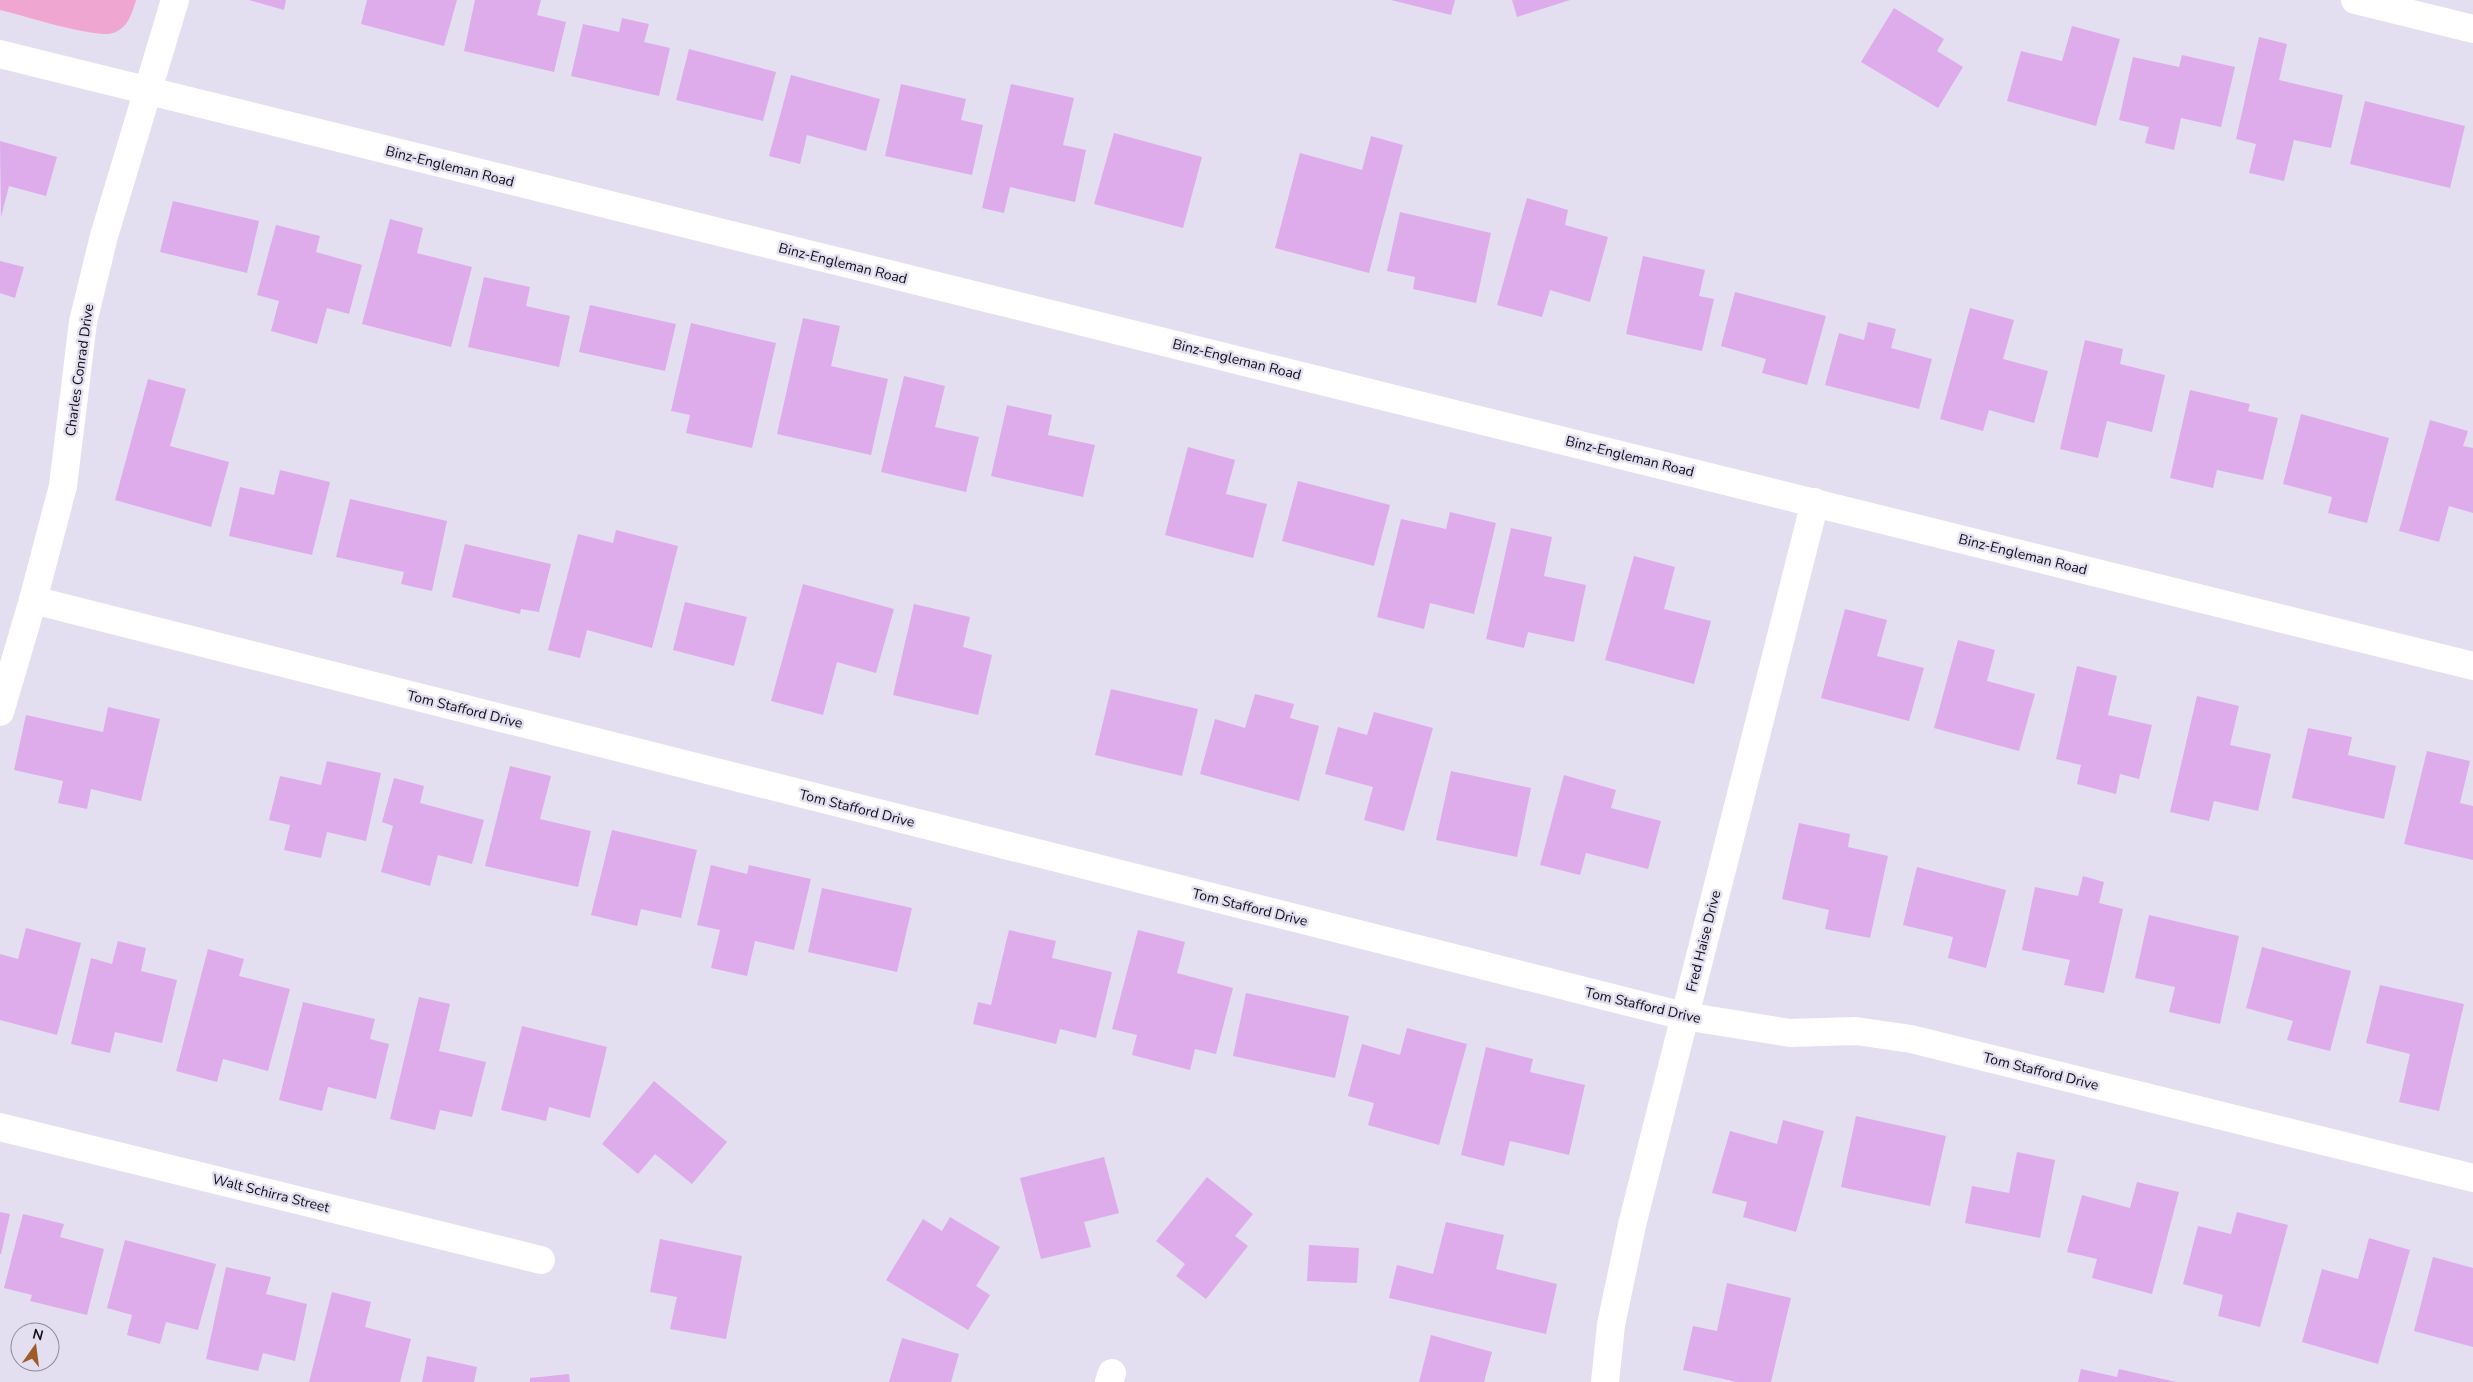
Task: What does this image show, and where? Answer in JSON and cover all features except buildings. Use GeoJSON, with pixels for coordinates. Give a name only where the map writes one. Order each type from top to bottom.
{"type":"FeatureCollection","features":[{"type":"Feature","properties":{"kind":"street","name":"Charles Conrad Drive"},"geometry":{"type":"LineString","coordinates":[[0,712],[33,600],[63,486],[83,322],[104,236],[175,0]]}},
{"type":"Feature","properties":{"kind":"street"},"geometry":{"type":"LineString","coordinates":[[2355,0],[2473,29]]}},
{"type":"Feature","properties":{"kind":"street","name":"Binz-Engleman Road"},"geometry":{"type":"LineString","coordinates":[[0,54],[2473,666]]}},
{"type":"Feature","properties":{"kind":"street","name":"Fred Haise Drive"},"geometry":{"type":"LineString","coordinates":[[1605,1382],[1611,1326],[1632,1225],[1815,502]]}},
{"type":"Feature","properties":{"kind":"street","name":"Tom Stafford Drive"},"geometry":{"type":"LineString","coordinates":[[33,600],[1684,1016],[1790,1032],[1856,1031],[1911,1039],[2473,1178]]}},
{"type":"Feature","properties":{"kind":"street","name":"Walt Schirra Street"},"geometry":{"type":"LineString","coordinates":[[0,1127],[542,1260]]}},
{"type":"Feature","properties":{"kind":"shaded area"},"geometry":{"type":"Polygon","coordinates":[[[0,0],[136,0],[126,24],[118,31],[104,34],[75,30],[0,10],[0,0]]]}}]}
